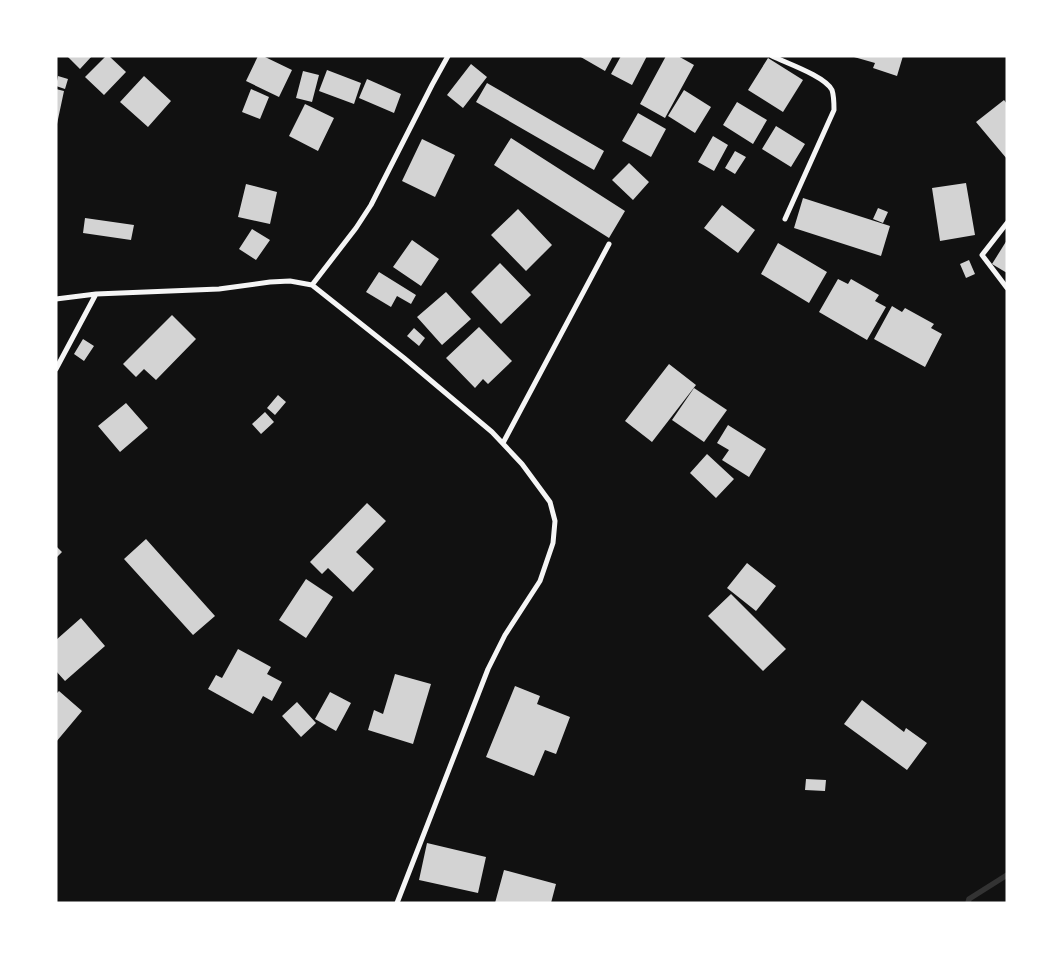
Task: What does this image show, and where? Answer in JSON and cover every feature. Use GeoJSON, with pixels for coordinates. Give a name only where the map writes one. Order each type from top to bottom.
{"type":"FeatureCollection","features":[{"type":"Feature","properties":{"kind":"street"},"geometry":{"type":"LineString","coordinates":[[312,285],[356,228],[371,205],[448,56]]}},
{"type":"Feature","properties":{"kind":"street"},"geometry":{"type":"LineString","coordinates":[[772,56],[827,84],[832,90],[834,101],[834,110],[786,219]]}},
{"type":"Feature","properties":{"kind":"street"},"geometry":{"type":"LineString","coordinates":[[1007,223],[982,255],[1007,288]]}},
{"type":"Feature","properties":{"kind":"street"},"geometry":{"type":"LineString","coordinates":[[502,443],[609,244]]}},
{"type":"Feature","properties":{"kind":"street"},"geometry":{"type":"LineString","coordinates":[[56,299],[96,294],[219,290],[283,282],[312,285],[404,358],[492,432],[522,464],[550,502],[555,521],[553,543],[540,581],[505,635],[488,669],[397,903]]}},
{"type":"Feature","properties":{"kind":"street"},"geometry":{"type":"LineString","coordinates":[[56,369],[96,294]]}},
{"type":"Feature","properties":{"kind":"building"},"geometry":{"type":"Polygon","coordinates":[[[67,56],[92,56],[80,69],[67,56]]]}},
{"type":"Feature","properties":{"kind":"building"},"geometry":{"type":"Polygon","coordinates":[[[106,56],[109,56],[126,72],[104,95],[85,77],[106,56]]]}},
{"type":"Feature","properties":{"kind":"building"},"geometry":{"type":"Polygon","coordinates":[[[258,56],[263,56],[292,70],[279,97],[246,81],[258,56]]]}},
{"type":"Feature","properties":{"kind":"building"},"geometry":{"type":"Polygon","coordinates":[[[579,56],[613,56],[605,71],[579,56]]]}},
{"type":"Feature","properties":{"kind":"building"},"geometry":{"type":"Polygon","coordinates":[[[621,56],[647,56],[632,85],[611,74],[621,56]]]}},
{"type":"Feature","properties":{"kind":"building"},"geometry":{"type":"Polygon","coordinates":[[[666,56],[678,56],[694,65],[665,118],[640,104],[666,56]]]}},
{"type":"Feature","properties":{"kind":"building"},"geometry":{"type":"Polygon","coordinates":[[[903,56],[897,76],[873,68],[875,63],[854,57],[903,56]]]}},
{"type":"Feature","properties":{"kind":"building"},"geometry":{"type":"Polygon","coordinates":[[[768,58],[803,80],[783,112],[748,90],[768,58]]]}},
{"type":"Feature","properties":{"kind":"building"},"geometry":{"type":"Polygon","coordinates":[[[471,64],[487,77],[463,108],[447,95],[471,64]]]}},
{"type":"Feature","properties":{"kind":"building"},"geometry":{"type":"Polygon","coordinates":[[[327,70],[361,83],[354,104],[319,91],[327,70]]]}},
{"type":"Feature","properties":{"kind":"building"},"geometry":{"type":"Polygon","coordinates":[[[303,71],[319,75],[312,102],[296,98],[303,71]]]}},
{"type":"Feature","properties":{"kind":"building"},"geometry":{"type":"Polygon","coordinates":[[[58,76],[68,79],[65,89],[56,86],[58,76]]]}},
{"type":"Feature","properties":{"kind":"building"},"geometry":{"type":"Polygon","coordinates":[[[144,76],[171,101],[148,127],[120,102],[144,76]]]}},
{"type":"Feature","properties":{"kind":"building"},"geometry":{"type":"Polygon","coordinates":[[[367,79],[401,94],[394,113],[359,98],[367,79]]]}},
{"type":"Feature","properties":{"kind":"building"},"geometry":{"type":"Polygon","coordinates":[[[487,83],[604,151],[594,170],[476,102],[487,83]]]}},
{"type":"Feature","properties":{"kind":"building"},"geometry":{"type":"Polygon","coordinates":[[[56,89],[64,91],[57,124],[56,124],[56,89]]]}},
{"type":"Feature","properties":{"kind":"building"},"geometry":{"type":"Polygon","coordinates":[[[251,89],[269,97],[260,119],[242,112],[251,89]]]}},
{"type":"Feature","properties":{"kind":"building"},"geometry":{"type":"Polygon","coordinates":[[[684,90],[711,107],[695,133],[668,116],[684,90]]]}},
{"type":"Feature","properties":{"kind":"building"},"geometry":{"type":"Polygon","coordinates":[[[1004,100],[1007,104],[1007,159],[976,122],[1004,100]]]}},
{"type":"Feature","properties":{"kind":"building"},"geometry":{"type":"Polygon","coordinates":[[[737,102],[767,120],[753,144],[723,125],[737,102]]]}},
{"type":"Feature","properties":{"kind":"building"},"geometry":{"type":"Polygon","coordinates":[[[305,104],[334,118],[318,151],[289,136],[305,104]]]}},
{"type":"Feature","properties":{"kind":"building"},"geometry":{"type":"Polygon","coordinates":[[[638,113],[666,129],[651,157],[622,141],[638,113]]]}},
{"type":"Feature","properties":{"kind":"building"},"geometry":{"type":"Polygon","coordinates":[[[776,126],[805,144],[791,167],[762,149],[776,126]]]}},
{"type":"Feature","properties":{"kind":"building"},"geometry":{"type":"Polygon","coordinates":[[[713,136],[728,145],[714,171],[698,162],[713,136]]]}},
{"type":"Feature","properties":{"kind":"building"},"geometry":{"type":"Polygon","coordinates":[[[511,138],[625,211],[609,238],[494,165],[511,138]]]}},
{"type":"Feature","properties":{"kind":"building"},"geometry":{"type":"Polygon","coordinates":[[[422,139],[455,155],[435,197],[402,181],[422,139]]]}},
{"type":"Feature","properties":{"kind":"building"},"geometry":{"type":"Polygon","coordinates":[[[735,151],[746,157],[735,174],[725,168],[735,151]]]}},
{"type":"Feature","properties":{"kind":"building"},"geometry":{"type":"Polygon","coordinates":[[[629,163],[649,182],[633,200],[612,180],[629,163]]]}},
{"type":"Feature","properties":{"kind":"building"},"geometry":{"type":"Polygon","coordinates":[[[966,183],[975,235],[940,241],[932,188],[966,183]]]}},
{"type":"Feature","properties":{"kind":"building"},"geometry":{"type":"Polygon","coordinates":[[[246,184],[277,192],[270,224],[238,217],[246,184]]]}},
{"type":"Feature","properties":{"kind":"building"},"geometry":{"type":"Polygon","coordinates":[[[803,198],[890,226],[881,256],[794,228],[803,198]]]}},
{"type":"Feature","properties":{"kind":"building"},"geometry":{"type":"Polygon","coordinates":[[[722,205],[755,230],[738,253],[704,228],[722,205]]]}},
{"type":"Feature","properties":{"kind":"building"},"geometry":{"type":"Polygon","coordinates":[[[878,208],[888,212],[883,223],[873,219],[878,208]]]}},
{"type":"Feature","properties":{"kind":"building"},"geometry":{"type":"Polygon","coordinates":[[[518,209],[552,245],[526,271],[491,235],[518,209]]]}},
{"type":"Feature","properties":{"kind":"building"},"geometry":{"type":"Polygon","coordinates":[[[85,218],[134,225],[131,240],[83,233],[85,218]]]}},
{"type":"Feature","properties":{"kind":"building"},"geometry":{"type":"Polygon","coordinates":[[[252,229],[270,240],[256,260],[239,249],[252,229]]]}},
{"type":"Feature","properties":{"kind":"building"},"geometry":{"type":"Polygon","coordinates":[[[412,240],[439,259],[421,286],[393,267],[412,240]]]}},
{"type":"Feature","properties":{"kind":"building"},"geometry":{"type":"Polygon","coordinates":[[[1007,240],[1007,273],[992,264],[1007,240]]]}},
{"type":"Feature","properties":{"kind":"building"},"geometry":{"type":"Polygon","coordinates":[[[778,243],[827,272],[809,303],[761,274],[778,243]]]}},
{"type":"Feature","properties":{"kind":"building"},"geometry":{"type":"Polygon","coordinates":[[[969,260],[975,274],[966,278],[960,264],[969,260]]]}},
{"type":"Feature","properties":{"kind":"building"},"geometry":{"type":"Polygon","coordinates":[[[500,263],[531,295],[501,324],[471,292],[500,263]]]}},
{"type":"Feature","properties":{"kind":"building"},"geometry":{"type":"Polygon","coordinates":[[[379,272],[416,295],[411,304],[397,296],[391,307],[366,292],[379,272]]]}},
{"type":"Feature","properties":{"kind":"building"},"geometry":{"type":"Polygon","coordinates":[[[838,279],[848,284],[851,279],[879,295],[875,301],[886,307],[867,340],[819,312],[838,279]]]}},
{"type":"Feature","properties":{"kind":"building"},"geometry":{"type":"Polygon","coordinates":[[[446,292],[471,319],[442,345],[417,317],[446,292]]]}},
{"type":"Feature","properties":{"kind":"building"},"geometry":{"type":"Polygon","coordinates":[[[892,306],[902,312],[905,308],[934,324],[931,328],[942,334],[925,367],[874,339],[892,306]]]}},
{"type":"Feature","properties":{"kind":"building"},"geometry":{"type":"Polygon","coordinates":[[[172,315],[196,339],[156,380],[144,369],[136,377],[123,364],[172,315]]]}},
{"type":"Feature","properties":{"kind":"building"},"geometry":{"type":"Polygon","coordinates":[[[479,327],[512,361],[488,384],[483,379],[475,388],[446,358],[479,327]]]}},
{"type":"Feature","properties":{"kind":"building"},"geometry":{"type":"Polygon","coordinates":[[[414,328],[425,338],[419,346],[407,336],[414,328]]]}},
{"type":"Feature","properties":{"kind":"building"},"geometry":{"type":"Polygon","coordinates":[[[83,339],[94,346],[84,361],[74,354],[83,339]]]}},
{"type":"Feature","properties":{"kind":"building"},"geometry":{"type":"Polygon","coordinates":[[[669,364],[696,385],[652,442],[625,421],[669,364]]]}},
{"type":"Feature","properties":{"kind":"building"},"geometry":{"type":"Polygon","coordinates":[[[694,388],[727,410],[704,442],[672,420],[694,388]]]}},
{"type":"Feature","properties":{"kind":"building"},"geometry":{"type":"Polygon","coordinates":[[[278,395],[286,402],[275,415],[267,408],[278,395]]]}},
{"type":"Feature","properties":{"kind":"building"},"geometry":{"type":"Polygon","coordinates":[[[126,403],[148,428],[120,452],[98,426],[126,403]]]}},
{"type":"Feature","properties":{"kind":"building"},"geometry":{"type":"Polygon","coordinates":[[[265,412],[274,422],[261,434],[252,424],[265,412]]]}},
{"type":"Feature","properties":{"kind":"building"},"geometry":{"type":"Polygon","coordinates":[[[728,425],[766,449],[749,477],[722,460],[729,450],[717,443],[728,425]]]}},
{"type":"Feature","properties":{"kind":"building"},"geometry":{"type":"Polygon","coordinates":[[[707,454],[734,479],[716,498],[690,473],[707,454]]]}},
{"type":"Feature","properties":{"kind":"building"},"geometry":{"type":"Polygon","coordinates":[[[367,503],[386,521],[356,552],[374,569],[353,592],[328,568],[322,574],[310,562],[367,503]]]}},
{"type":"Feature","properties":{"kind":"building"},"geometry":{"type":"Polygon","coordinates":[[[146,539],[215,616],[193,635],[124,559],[146,539]]]}},
{"type":"Feature","properties":{"kind":"building"},"geometry":{"type":"Polygon","coordinates":[[[56,546],[62,552],[56,558],[56,546]]]}},
{"type":"Feature","properties":{"kind":"building"},"geometry":{"type":"Polygon","coordinates":[[[747,563],[776,586],[756,611],[727,588],[747,563]]]}},
{"type":"Feature","properties":{"kind":"building"},"geometry":{"type":"Polygon","coordinates":[[[306,579],[333,597],[306,638],[279,620],[306,579]]]}},
{"type":"Feature","properties":{"kind":"building"},"geometry":{"type":"Polygon","coordinates":[[[731,594],[786,649],[763,671],[708,616],[731,594]]]}},
{"type":"Feature","properties":{"kind":"building"},"geometry":{"type":"Polygon","coordinates":[[[81,618],[105,646],[65,681],[56,671],[56,640],[81,618]]]}},
{"type":"Feature","properties":{"kind":"building"},"geometry":{"type":"Polygon","coordinates":[[[238,649],[271,667],[267,674],[282,682],[272,701],[263,696],[253,714],[208,689],[216,675],[222,678],[238,649]]]}},
{"type":"Feature","properties":{"kind":"building"},"geometry":{"type":"Polygon","coordinates":[[[395,674],[431,684],[413,744],[368,730],[374,710],[383,714],[395,674]]]}},
{"type":"Feature","properties":{"kind":"building"},"geometry":{"type":"Polygon","coordinates":[[[515,686],[540,696],[537,704],[570,717],[556,754],[545,750],[534,776],[486,757],[515,686]]]}},
{"type":"Feature","properties":{"kind":"building"},"geometry":{"type":"Polygon","coordinates":[[[59,691],[82,711],[56,742],[56,694],[59,691]]]}},
{"type":"Feature","properties":{"kind":"building"},"geometry":{"type":"Polygon","coordinates":[[[330,692],[351,703],[336,731],[315,719],[330,692]]]}},
{"type":"Feature","properties":{"kind":"building"},"geometry":{"type":"Polygon","coordinates":[[[862,700],[904,732],[906,728],[927,743],[907,770],[844,724],[862,700]]]}},
{"type":"Feature","properties":{"kind":"building"},"geometry":{"type":"Polygon","coordinates":[[[297,702],[316,723],[301,737],[282,716],[297,702]]]}},
{"type":"Feature","properties":{"kind":"building"},"geometry":{"type":"Polygon","coordinates":[[[806,779],[826,780],[825,791],[805,790],[806,779]]]}},
{"type":"Feature","properties":{"kind":"building"},"geometry":{"type":"Polygon","coordinates":[[[427,843],[486,857],[478,893],[419,880],[427,843]]]}},
{"type":"Feature","properties":{"kind":"building"},"geometry":{"type":"Polygon","coordinates":[[[504,870],[556,884],[551,903],[495,903],[504,870]]]}},
{"type":"Feature","properties":{"kind":"waterway"},"geometry":{"type":"LineString","coordinates":[[968,903],[969,899],[1007,875]]}}]}
